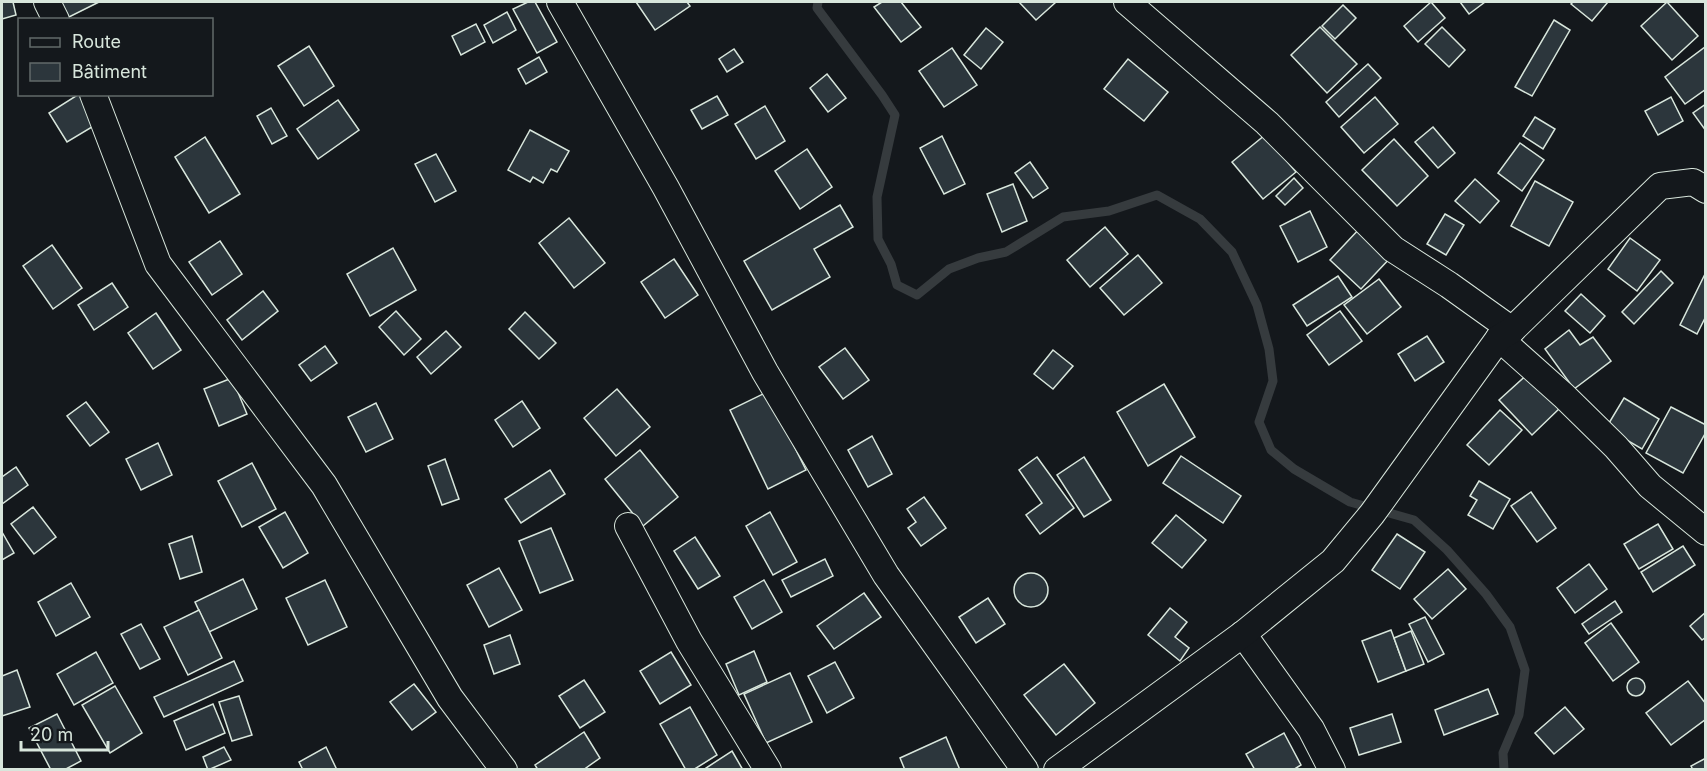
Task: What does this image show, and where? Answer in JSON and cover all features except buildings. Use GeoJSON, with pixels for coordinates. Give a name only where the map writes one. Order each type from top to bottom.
{"type":"FeatureCollection","features":[{"type":"Feature","properties":{"kind":"street"},"geometry":{"type":"LineString","coordinates":[[47,2],[55,18]]}},
{"type":"Feature","properties":{"kind":"street"},"geometry":{"type":"LineString","coordinates":[[560,2],[666,188],[765,372],[886,575],[1024,770]]}},
{"type":"Feature","properties":{"kind":"street"},"geometry":{"type":"LineString","coordinates":[[1127,2],[1267,123],[1393,249],[1449,285],[1506,334],[1616,447],[1650,486],[1706,532]]}},
{"type":"Feature","properties":{"kind":"street"},"geometry":{"type":"LineString","coordinates":[[94,96],[158,264],[324,485],[450,698],[504,770]]}},
{"type":"Feature","properties":{"kind":"street"},"geometry":{"type":"LineString","coordinates":[[1058,770],[1243,634],[1333,561],[1376,508],[1506,334],[1660,186],[1693,182],[1706,190]]}},
{"type":"Feature","properties":{"kind":"street"},"geometry":{"type":"LineString","coordinates":[[628,526],[689,641],[768,770]]}},
{"type":"Feature","properties":{"kind":"street"},"geometry":{"type":"LineString","coordinates":[[1243,634],[1311,729],[1332,770]]}},
{"type":"Feature","properties":{"kind":"waterway"},"geometry":{"type":"LineString","coordinates":[[818,2],[817,8],[895,115],[877,197],[878,239],[891,264],[897,285],[917,295],[949,269],[978,258],[1006,252],[1063,217],[1109,211],[1157,195],[1200,219],[1232,252],[1257,305],[1269,349],[1273,381],[1259,422],[1271,450],[1294,469],[1350,502],[1414,520],[1447,550],[1486,594],[1510,627],[1525,670],[1519,715],[1503,753],[1504,770]]}}]}
